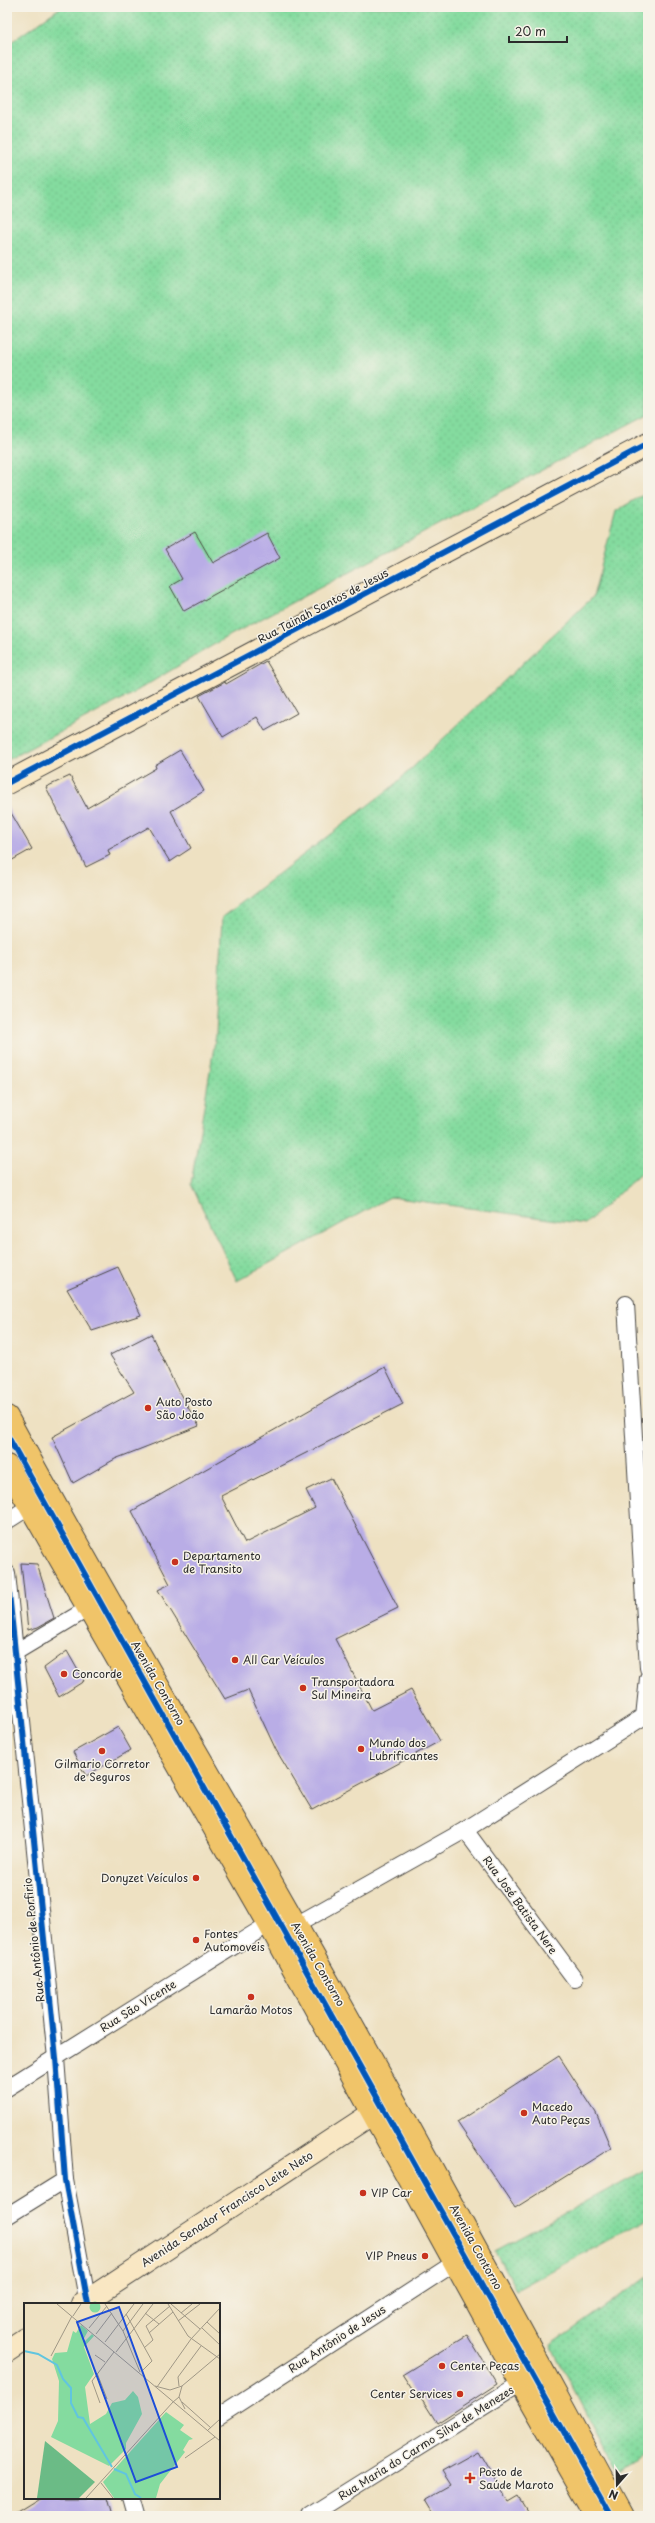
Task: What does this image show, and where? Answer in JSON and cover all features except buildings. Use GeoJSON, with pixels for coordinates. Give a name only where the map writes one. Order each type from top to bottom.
{"type":"FeatureCollection","features":[{"type":"Feature","properties":{"kind":"main road","name":"Avenida Contorno"},"geometry":{"type":"LineString","coordinates":[[7,1418],[68,1530],[296,1925],[440,2181],[622,2516]]}},
{"type":"Feature","properties":{"kind":"main road","name":"Avenida Contorno"},"geometry":{"type":"LineString","coordinates":[[7,1466],[29,1508],[89,1608],[269,1924],[456,2262],[521,2383],[598,2516]]}},
{"type":"Feature","properties":{"kind":"street","name":"Rua Tainah Santos de Jesus"},"geometry":{"type":"LineString","coordinates":[[7,783],[648,444]]}},
{"type":"Feature","properties":{"kind":"street"},"geometry":{"type":"LineString","coordinates":[[626,1304],[648,1668]]}},
{"type":"Feature","properties":{"kind":"street"},"geometry":{"type":"LineString","coordinates":[[7,1521],[29,1508]]}},
{"type":"Feature","properties":{"kind":"street","name":"Rua Antônio de Porfirio"},"geometry":{"type":"LineString","coordinates":[[7,1573],[56,2058],[65,2180],[86,2303]]}},
{"type":"Feature","properties":{"kind":"street"},"geometry":{"type":"LineString","coordinates":[[14,1654],[89,1608]]}},
{"type":"Feature","properties":{"kind":"street"},"geometry":{"type":"LineString","coordinates":[[296,1925],[465,1830],[646,1715],[648,1678]]}},
{"type":"Feature","properties":{"kind":"street","name":"Rua José Batista Nere"},"geometry":{"type":"LineString","coordinates":[[465,1830],[575,1979]]}},
{"type":"Feature","properties":{"kind":"street","name":"Rua São Vicente"},"geometry":{"type":"LineString","coordinates":[[7,2088],[269,1924]]}},
{"type":"Feature","properties":{"kind":"street","name":"Avenida Senador Francisco Leite Neto"},"geometry":{"type":"LineString","coordinates":[[86,2303],[373,2114]]}},
{"type":"Feature","properties":{"kind":"street"},"geometry":{"type":"LineString","coordinates":[[7,2216],[65,2180]]}},
{"type":"Feature","properties":{"kind":"street","name":"Rua Antônio de Jesus"},"geometry":{"type":"LineString","coordinates":[[220,2415],[456,2262]]}},
{"type":"Feature","properties":{"kind":"street"},"geometry":{"type":"LineString","coordinates":[[7,2351],[24,2340]]}},
{"type":"Feature","properties":{"kind":"street","name":"Rua Maria do Carmo Silva de Menezes"},"geometry":{"type":"LineString","coordinates":[[309,2516],[521,2383]]}},
{"type":"Feature","properties":{"kind":"street"},"geometry":{"type":"LineString","coordinates":[[131,2499],[136,2516]]}},
{"type":"Feature","properties":{"kind":"green space"},"geometry":{"type":"Polygon","coordinates":[[[61,7],[648,7],[648,414],[225,638],[128,696],[7,760],[7,45],[61,7]]]}},
{"type":"Feature","properties":{"kind":"green space"},"geometry":{"type":"Polygon","coordinates":[[[648,492],[648,1167],[585,1224],[390,1197],[237,1281],[191,1184],[216,1035],[222,917],[392,787],[593,597],[616,511],[648,492]]]}},
{"type":"Feature","properties":{"kind":"green space"},"geometry":{"type":"Polygon","coordinates":[[[648,2168],[648,2224],[645,2220],[516,2290],[495,2251],[648,2168]]]}},
{"type":"Feature","properties":{"kind":"green space"},"geometry":{"type":"Polygon","coordinates":[[[648,2276],[648,2450],[618,2473],[551,2345],[648,2276]]]}},
{"type":"Feature","properties":{"kind":"cycle path"},"geometry":{"type":"LineString","coordinates":[[7,783],[648,444]]}},
{"type":"Feature","properties":{"kind":"cycle path"},"geometry":{"type":"LineString","coordinates":[[7,1435],[611,2516]]}},
{"type":"Feature","properties":{"kind":"cycle path"},"geometry":{"type":"LineString","coordinates":[[7,1573],[56,2058],[65,2180],[88,2303]]}},
{"type":"Feature","properties":{"kind":"place","name":"Auto Posto São João"},"geometry":{"type":"Point","coordinates":[148,1408]}},
{"type":"Feature","properties":{"kind":"place","name":"Departamento de Transito"},"geometry":{"type":"Point","coordinates":[175,1562]}},
{"type":"Feature","properties":{"kind":"place","name":"All Car Veículos"},"geometry":{"type":"Point","coordinates":[235,1660]}},
{"type":"Feature","properties":{"kind":"place","name":"Concorde"},"geometry":{"type":"Point","coordinates":[64,1674]}},
{"type":"Feature","properties":{"kind":"place","name":"Transportadora Sul Mineira"},"geometry":{"type":"Point","coordinates":[303,1688]}},
{"type":"Feature","properties":{"kind":"place","name":"Mundo dos Lubrificantes"},"geometry":{"type":"Point","coordinates":[361,1749]}},
{"type":"Feature","properties":{"kind":"place","name":"Gilmario Corretor de Seguros"},"geometry":{"type":"Point","coordinates":[102,1751]}},
{"type":"Feature","properties":{"kind":"place","name":"Donyzet Veículos"},"geometry":{"type":"Point","coordinates":[196,1878]}},
{"type":"Feature","properties":{"kind":"place","name":"Fontes Automoveis"},"geometry":{"type":"Point","coordinates":[196,1940]}},
{"type":"Feature","properties":{"kind":"place","name":"Lamarão Motos"},"geometry":{"type":"Point","coordinates":[251,1997]}},
{"type":"Feature","properties":{"kind":"place","name":"Macedo Auto Peças"},"geometry":{"type":"Point","coordinates":[524,2113]}},
{"type":"Feature","properties":{"kind":"place","name":"VIP Car"},"geometry":{"type":"Point","coordinates":[363,2193]}},
{"type":"Feature","properties":{"kind":"place","name":"VIP Pneus"},"geometry":{"type":"Point","coordinates":[425,2256]}},
{"type":"Feature","properties":{"kind":"place","name":"Center Peças"},"geometry":{"type":"Point","coordinates":[442,2366]}},
{"type":"Feature","properties":{"kind":"place","name":"Center Services"},"geometry":{"type":"Point","coordinates":[460,2394]}},
{"type":"Feature","properties":{"kind":"place","name":"Posto de Saúde Maroto"},"geometry":{"type":"Point","coordinates":[470,2478]}}]}
